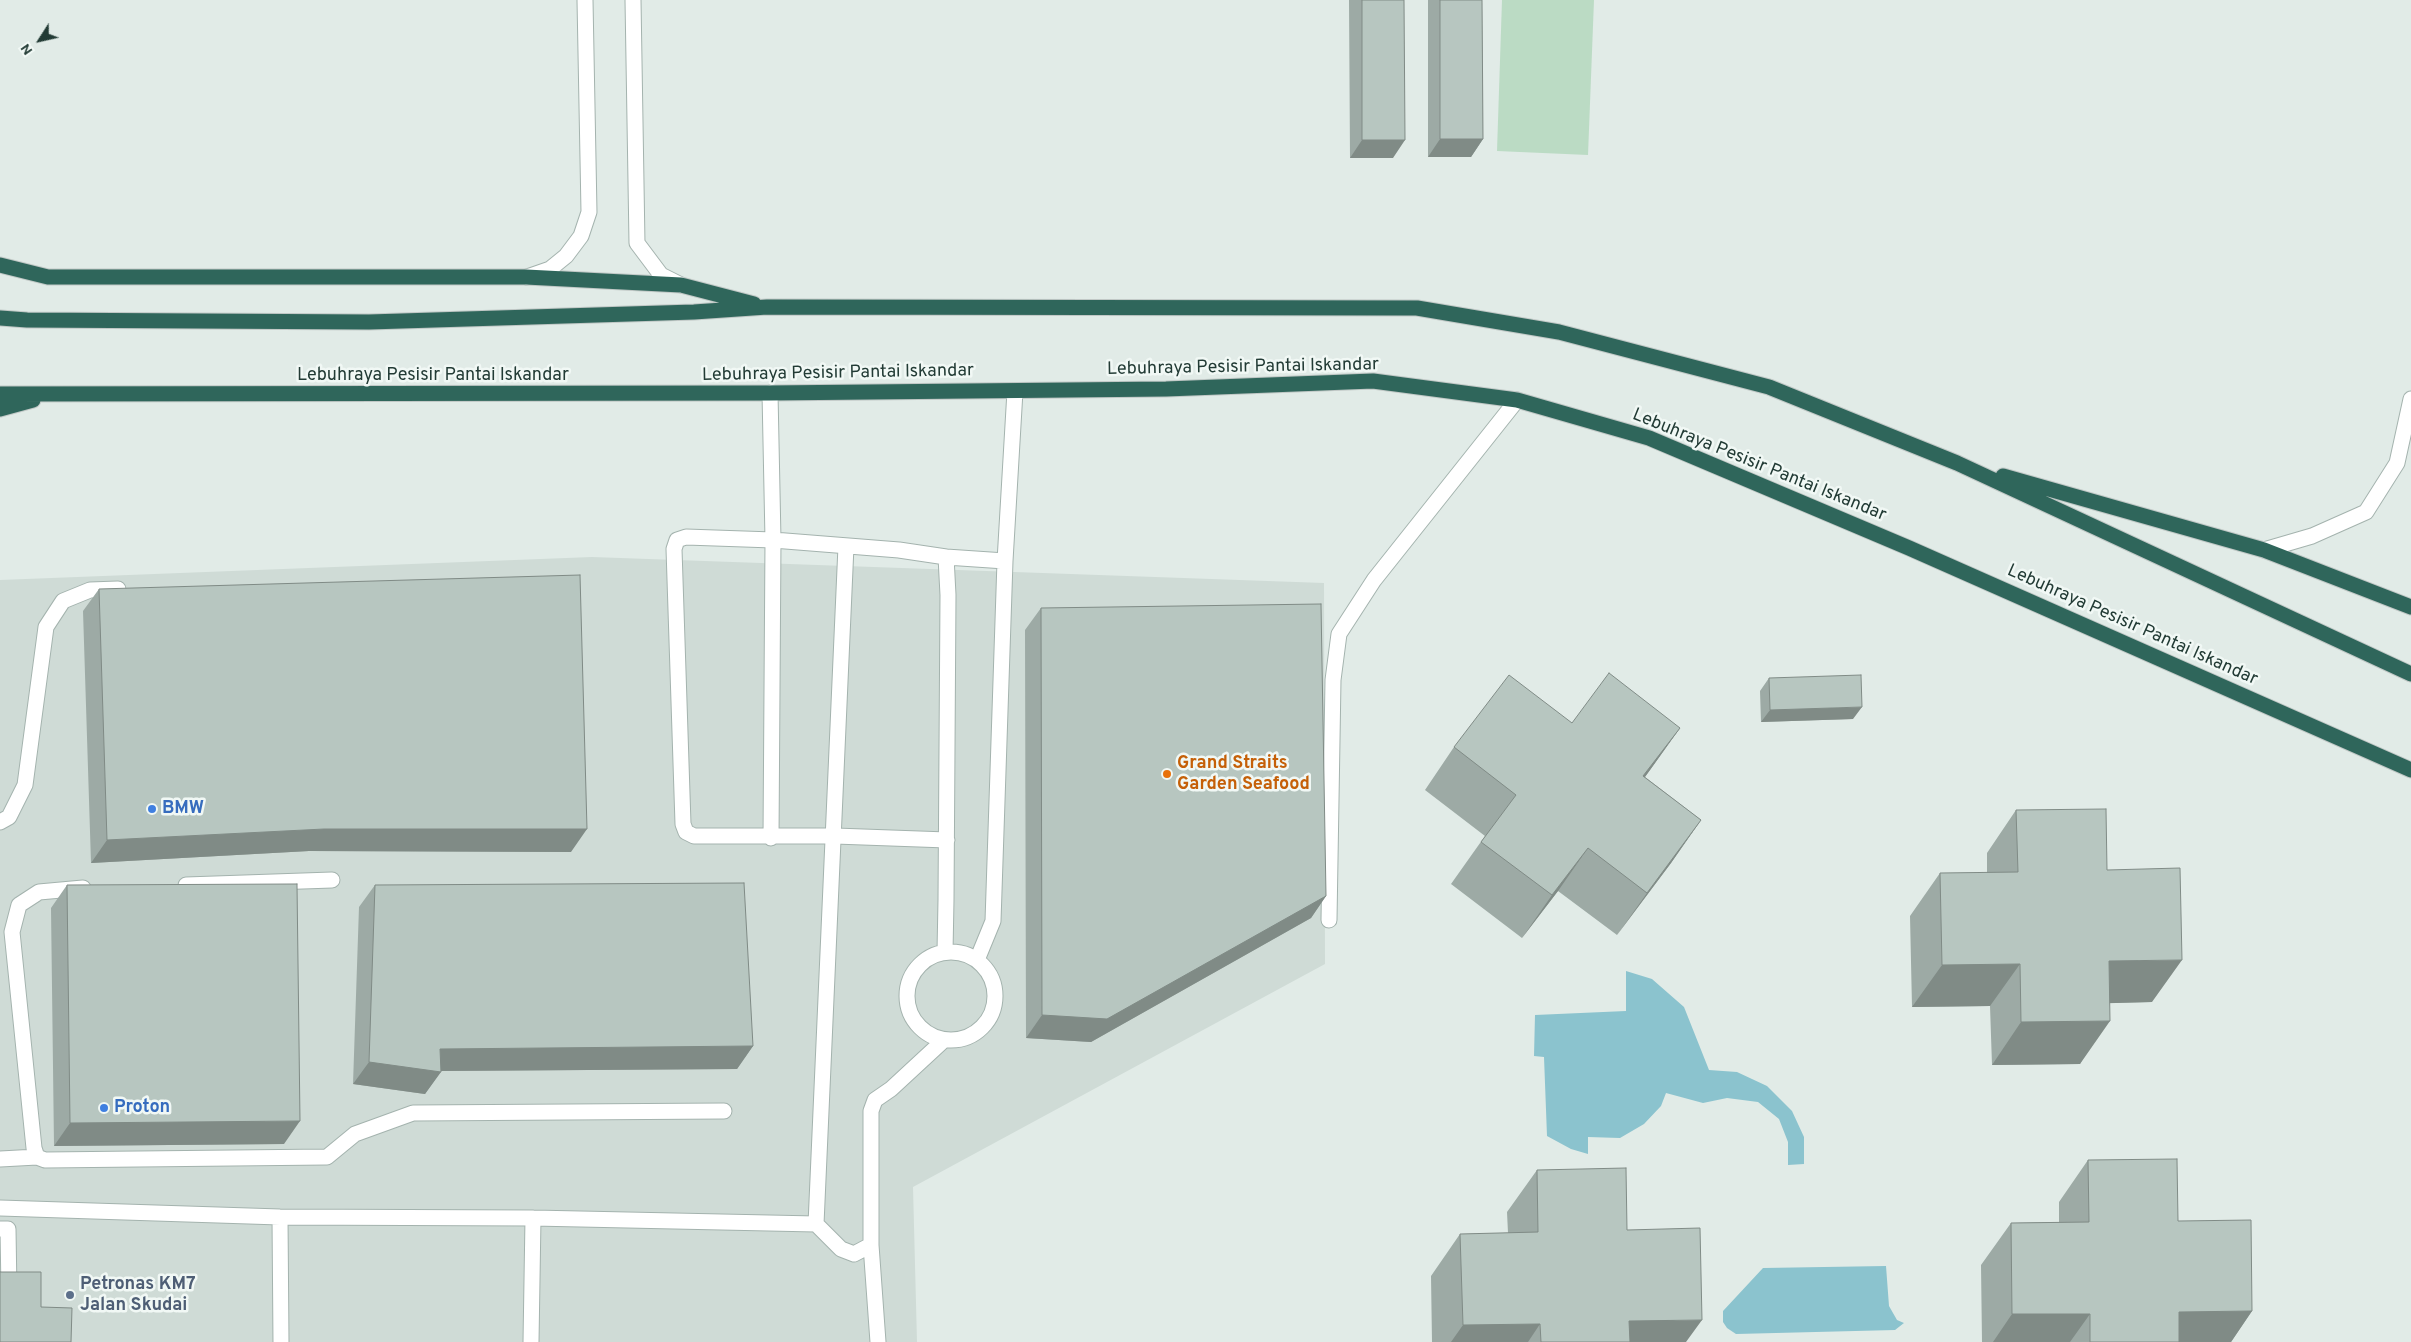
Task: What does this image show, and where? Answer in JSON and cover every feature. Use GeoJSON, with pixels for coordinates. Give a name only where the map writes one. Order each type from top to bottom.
{"type":"FeatureCollection","features":[{"type":"Feature","properties":{"kind":"highway"},"geometry":{"type":"LineString","coordinates":[[0,265],[48,277],[526,277],[681,285],[768,307]]}},
{"type":"Feature","properties":{"kind":"highway"},"geometry":{"type":"LineString","coordinates":[[0,318],[27,320],[369,322],[694,312],[768,307],[1417,308],[1559,332],[1769,387],[1958,463],[2411,674]]}},
{"type":"Feature","properties":{"kind":"highway","name":"Lebuhraya Pesisir Pantai Iskandar"},"geometry":{"type":"LineString","coordinates":[[0,394],[770,394],[1166,389],[1373,381],[1517,400],[1658,442],[1900,544],[2411,770]]}},
{"type":"Feature","properties":{"kind":"highway"},"geometry":{"type":"LineString","coordinates":[[0,409],[52,395]]}},
{"type":"Feature","properties":{"kind":"highway"},"geometry":{"type":"LineString","coordinates":[[1958,463],[2264,550],[2411,607]]}},
{"type":"Feature","properties":{"kind":"street"},"geometry":{"type":"LineString","coordinates":[[526,277],[550,269],[566,256],[581,236],[590,212],[585,0]]}},
{"type":"Feature","properties":{"kind":"street"},"geometry":{"type":"LineString","coordinates":[[634,0],[637,243],[661,275],[681,285]]}},
{"type":"Feature","properties":{"kind":"street"},"geometry":{"type":"LineString","coordinates":[[977,960],[993,921],[1006,561],[1015,391]]}},
{"type":"Feature","properties":{"kind":"street"},"geometry":{"type":"LineString","coordinates":[[770,394],[773,540],[771,838]]}},
{"type":"Feature","properties":{"kind":"street"},"geometry":{"type":"LineString","coordinates":[[2264,550],[2312,536],[2366,512],[2397,463],[2411,399]]}},
{"type":"Feature","properties":{"kind":"street"},"geometry":{"type":"LineString","coordinates":[[1329,920],[1333,680],[1339,634],[1374,580],[1517,400]]}},
{"type":"Feature","properties":{"kind":"street"},"geometry":{"type":"LineString","coordinates":[[946,840],[835,836],[771,838],[694,836],[686,832],[683,824],[674,549],[677,540],[686,537],[773,540],[1006,561]]}},
{"type":"Feature","properties":{"kind":"street"},"geometry":{"type":"LineString","coordinates":[[816,1224],[835,836],[846,546]]}},
{"type":"Feature","properties":{"kind":"street"},"geometry":{"type":"LineString","coordinates":[[945,952],[948,595],[946,557]]}},
{"type":"Feature","properties":{"kind":"street"},"geometry":{"type":"LineString","coordinates":[[0,822],[10,817],[25,785],[46,627],[63,601],[90,590],[130,589]]}},
{"type":"Feature","properties":{"kind":"street"},"geometry":{"type":"LineString","coordinates":[[167,886],[332,880]]}},
{"type":"Feature","properties":{"kind":"street"},"geometry":{"type":"LineString","coordinates":[[37,1157],[34,1148],[12,932],[19,905],[39,892],[100,888]]}},
{"type":"Feature","properties":{"kind":"street"},"geometry":{"type":"LineString","coordinates":[[945,952],[956,952],[977,960],[987,972],[993,984],[995,999],[992,1013],[984,1025],[973,1034],[959,1040],[944,1040],[931,1036],[920,1028],[912,1016],[908,1003],[910,982],[920,964],[932,956],[945,952]]}},
{"type":"Feature","properties":{"kind":"street"},"geometry":{"type":"LineString","coordinates":[[878,1342],[871,1245],[871,1111],[875,1100],[892,1089],[944,1040]]}},
{"type":"Feature","properties":{"kind":"street"},"geometry":{"type":"LineString","coordinates":[[0,1159],[37,1157],[45,1160],[327,1157],[356,1134],[413,1113],[724,1111]]}},
{"type":"Feature","properties":{"kind":"street"},"geometry":{"type":"LineString","coordinates":[[0,1208],[280,1217],[533,1218],[816,1224],[842,1249],[854,1254],[871,1245]]}},
{"type":"Feature","properties":{"kind":"street"},"geometry":{"type":"LineString","coordinates":[[280,1217],[281,1342]]}},
{"type":"Feature","properties":{"kind":"street"},"geometry":{"type":"LineString","coordinates":[[531,1342],[533,1218]]}},
{"type":"Feature","properties":{"kind":"street"},"geometry":{"type":"LineString","coordinates":[[0,1229],[8,1229],[10,1304]]}},
{"type":"Feature","properties":{"kind":"shaded area"},"geometry":{"type":"Polygon","coordinates":[[[592,557],[1324,583],[1325,964],[913,1187],[917,1342],[0,1342],[0,580],[592,557]]]}},
{"type":"Feature","properties":{"kind":"green space"},"geometry":{"type":"Polygon","coordinates":[[[1502,0],[1594,0],[1588,155],[1497,151],[1502,0]]]}},
{"type":"Feature","properties":{"kind":"water"},"geometry":{"type":"Polygon","coordinates":[[[1626,971],[1652,979],[1684,1007],[1709,1070],[1737,1072],[1767,1086],[1792,1111],[1804,1137],[1804,1164],[1788,1165],[1788,1142],[1779,1119],[1758,1102],[1727,1098],[1703,1103],[1666,1093],[1661,1106],[1644,1124],[1620,1138],[1588,1137],[1588,1154],[1571,1149],[1547,1136],[1544,1057],[1534,1056],[1535,1015],[1626,1011],[1626,971]]]}},
{"type":"Feature","properties":{"kind":"water"},"geometry":{"type":"Polygon","coordinates":[[[1886,1266],[1889,1306],[1897,1320],[1904,1323],[1895,1330],[1736,1334],[1727,1328],[1723,1322],[1723,1311],[1763,1268],[1886,1266]]]}},
{"type":"Feature","properties":{"kind":"building"},"geometry":{"type":"Polygon","coordinates":[[[1362,0],[1404,0],[1405,140],[1362,140],[1362,0]]]}},
{"type":"Feature","properties":{"kind":"building"},"geometry":{"type":"Polygon","coordinates":[[[1440,0],[1482,0],[1483,139],[1440,139],[1440,0]]]}},
{"type":"Feature","properties":{"kind":"building"},"geometry":{"type":"Polygon","coordinates":[[[580,575],[587,829],[324,829],[107,840],[99,589],[580,575]]]}},
{"type":"Feature","properties":{"kind":"building","name":"Grand Straits Garden Seafood"},"geometry":{"type":"Polygon","coordinates":[[[1321,604],[1326,896],[1107,1019],[1042,1015],[1041,608],[1321,604]]]}},
{"type":"Feature","properties":{"kind":"building"},"geometry":{"type":"Polygon","coordinates":[[[1609,673],[1680,728],[1643,776],[1701,820],[1647,893],[1588,848],[1552,895],[1481,842],[1516,795],[1454,747],[1509,675],[1572,723],[1609,673]]]}},
{"type":"Feature","properties":{"kind":"building"},"geometry":{"type":"Polygon","coordinates":[[[1861,675],[1862,707],[1770,710],[1769,678],[1861,675]]]}},
{"type":"Feature","properties":{"kind":"building"},"geometry":{"type":"Polygon","coordinates":[[[2106,809],[2107,870],[2180,868],[2182,960],[2109,961],[2110,1021],[2021,1022],[2020,964],[1942,965],[1940,873],[2018,872],[2016,810],[2106,809]]]}},
{"type":"Feature","properties":{"kind":"building"},"geometry":{"type":"Polygon","coordinates":[[[744,883],[753,1046],[440,1049],[441,1072],[369,1062],[375,885],[744,883]]]}},
{"type":"Feature","properties":{"kind":"building"},"geometry":{"type":"Polygon","coordinates":[[[297,884],[300,1121],[70,1123],[67,885],[297,884]]]}},
{"type":"Feature","properties":{"kind":"building"},"geometry":{"type":"Polygon","coordinates":[[[2177,1159],[2178,1221],[2251,1220],[2252,1311],[2179,1312],[2179,1342],[2090,1342],[2090,1314],[2012,1314],[2011,1223],[2089,1222],[2088,1160],[2177,1159]]]}},
{"type":"Feature","properties":{"kind":"building"},"geometry":{"type":"Polygon","coordinates":[[[1626,1168],[1627,1230],[1700,1228],[1702,1320],[1629,1321],[1630,1342],[1541,1342],[1540,1324],[1463,1325],[1460,1234],[1538,1232],[1537,1170],[1626,1168]]]}},
{"type":"Feature","properties":{"kind":"building"},"geometry":{"type":"Polygon","coordinates":[[[0,1272],[41,1272],[41,1307],[72,1308],[71,1342],[0,1342],[0,1272]]]}},
{"type":"Feature","properties":{"kind":"place","name":"Grand Straits Garden Seafood"},"geometry":{"type":"Point","coordinates":[1167,774]}},
{"type":"Feature","properties":{"kind":"place","name":"BMW"},"geometry":{"type":"Point","coordinates":[152,809]}},
{"type":"Feature","properties":{"kind":"place","name":"Proton"},"geometry":{"type":"Point","coordinates":[104,1108]}},
{"type":"Feature","properties":{"kind":"place","name":"Petronas KM7 Jalan Skudai"},"geometry":{"type":"Point","coordinates":[70,1295]}}]}
